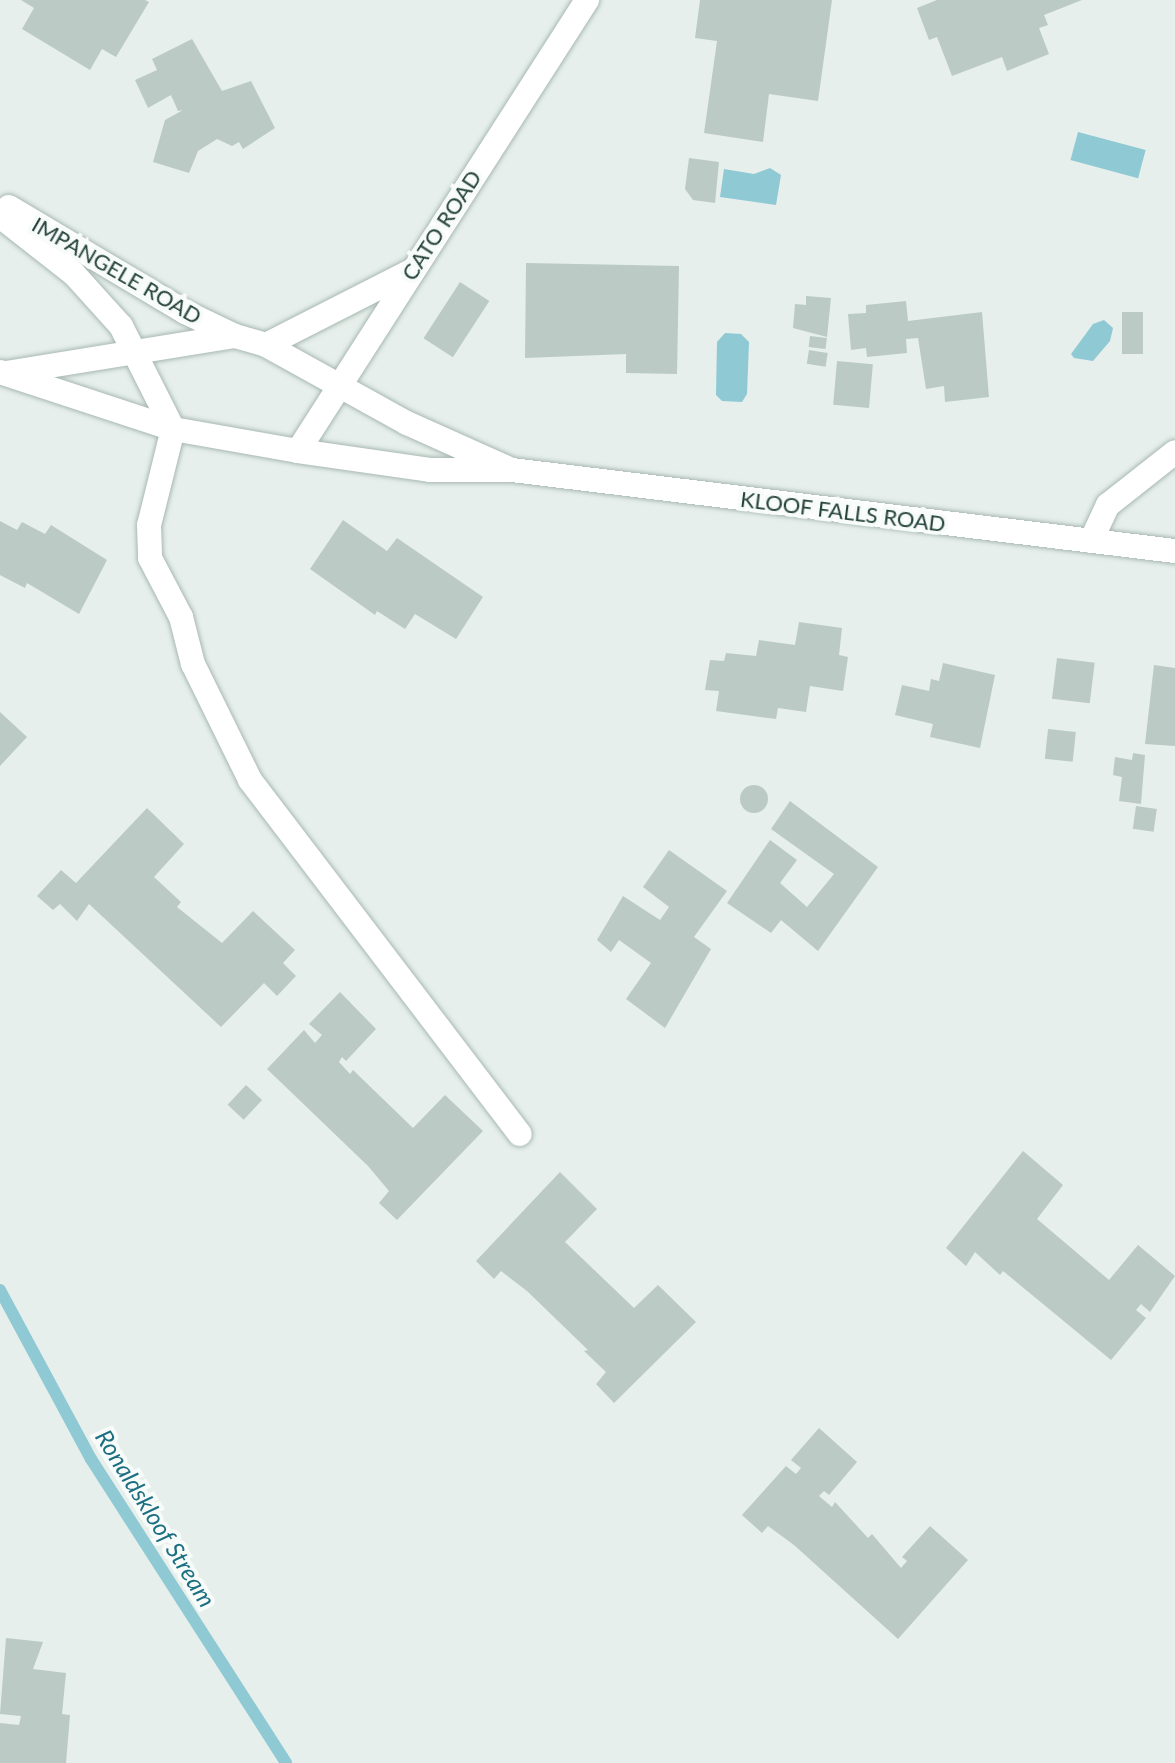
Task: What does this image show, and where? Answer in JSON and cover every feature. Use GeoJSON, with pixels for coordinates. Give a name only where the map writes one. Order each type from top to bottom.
{"type":"FeatureCollection","features":[{"type":"Feature","properties":{"kind":"street","name":"CATO ROAD"},"geometry":{"type":"LineString","coordinates":[[298,451],[587,0]]}},
{"type":"Feature","properties":{"kind":"street","name":"IMPANGELE ROAD"},"geometry":{"type":"LineString","coordinates":[[0,202],[185,312],[235,336]]}},
{"type":"Feature","properties":{"kind":"street","name":"IMPANGELE ROAD"},"geometry":{"type":"LineString","coordinates":[[0,216],[74,274],[121,326],[173,429]]}},
{"type":"Feature","properties":{"kind":"street"},"geometry":{"type":"LineString","coordinates":[[266,345],[411,271]]}},
{"type":"Feature","properties":{"kind":"street","name":"KLOOF FALLS ROAD"},"geometry":{"type":"LineString","coordinates":[[2,373],[133,349],[235,336],[266,345],[341,383],[407,423],[512,470]]}},
{"type":"Feature","properties":{"kind":"street","name":"KLOOF FALLS ROAD"},"geometry":{"type":"LineString","coordinates":[[2,373],[173,429],[298,451],[430,470],[512,470],[1175,551]]}},
{"type":"Feature","properties":{"kind":"street"},"geometry":{"type":"LineString","coordinates":[[173,429],[149,525],[150,558],[181,617],[193,664],[243,767],[520,1134]]}},
{"type":"Feature","properties":{"kind":"street"},"geometry":{"type":"LineString","coordinates":[[1091,541],[1108,505],[1175,452]]}},
{"type":"Feature","properties":{"kind":"water"},"geometry":{"type":"Polygon","coordinates":[[[1078,132],[1146,150],[1138,178],[1070,160],[1078,132]]]}},
{"type":"Feature","properties":{"kind":"water"},"geometry":{"type":"Polygon","coordinates":[[[770,168],[781,175],[776,205],[720,197],[724,169],[754,174],[770,168]]]}},
{"type":"Feature","properties":{"kind":"water"},"geometry":{"type":"Polygon","coordinates":[[[1104,320],[1113,328],[1110,341],[1093,361],[1074,358],[1071,354],[1093,324],[1104,320]]]}},
{"type":"Feature","properties":{"kind":"water"},"geometry":{"type":"Polygon","coordinates":[[[725,333],[741,334],[749,342],[747,394],[742,402],[722,401],[716,395],[717,342],[725,333]]]}},
{"type":"Feature","properties":{"kind":"building"},"geometry":{"type":"Polygon","coordinates":[[[21,0],[149,2],[116,57],[102,49],[90,70],[22,29],[34,8],[21,0]]]}},
{"type":"Feature","properties":{"kind":"building"},"geometry":{"type":"Polygon","coordinates":[[[700,0],[832,0],[818,101],[769,94],[763,142],[704,133],[717,41],[695,38],[700,0]]]}},
{"type":"Feature","properties":{"kind":"building"},"geometry":{"type":"Polygon","coordinates":[[[937,0],[1082,0],[1044,15],[1048,25],[1039,28],[1049,54],[1007,71],[1002,57],[952,76],[937,37],[929,40],[917,8],[937,0]]]}},
{"type":"Feature","properties":{"kind":"building"},"geometry":{"type":"Polygon","coordinates":[[[192,39],[222,91],[251,81],[275,128],[243,149],[239,142],[232,146],[217,139],[198,151],[189,173],[153,162],[165,120],[183,110],[178,111],[171,95],[148,108],[135,80],[157,70],[152,59],[192,39]]]}},
{"type":"Feature","properties":{"kind":"building"},"geometry":{"type":"Polygon","coordinates":[[[689,158],[719,162],[715,203],[693,200],[685,189],[689,158]]]}},
{"type":"Feature","properties":{"kind":"building"},"geometry":{"type":"Polygon","coordinates":[[[526,263],[679,266],[677,374],[626,373],[626,354],[525,358],[526,263]]]}},
{"type":"Feature","properties":{"kind":"building"},"geometry":{"type":"Polygon","coordinates":[[[460,282],[489,301],[453,357],[424,338],[460,282]]]}},
{"type":"Feature","properties":{"kind":"building"},"geometry":{"type":"Polygon","coordinates":[[[806,296],[831,298],[827,337],[793,328],[795,304],[806,305],[806,296]]]}},
{"type":"Feature","properties":{"kind":"building"},"geometry":{"type":"Polygon","coordinates":[[[906,301],[908,321],[982,312],[989,397],[945,402],[944,386],[926,389],[918,338],[906,339],[907,353],[867,357],[866,348],[851,350],[848,314],[866,313],[866,305],[906,301]]]}},
{"type":"Feature","properties":{"kind":"building"},"geometry":{"type":"Polygon","coordinates":[[[1122,312],[1143,312],[1143,354],[1122,354],[1122,312]]]}},
{"type":"Feature","properties":{"kind":"building"},"geometry":{"type":"Polygon","coordinates":[[[810,336],[827,338],[826,349],[809,347],[810,336]]]}},
{"type":"Feature","properties":{"kind":"building"},"geometry":{"type":"Polygon","coordinates":[[[809,350],[828,353],[826,367],[807,364],[809,350]]]}},
{"type":"Feature","properties":{"kind":"building"},"geometry":{"type":"Polygon","coordinates":[[[837,361],[873,364],[869,408],[833,405],[837,361]]]}},
{"type":"Feature","properties":{"kind":"building"},"geometry":{"type":"Polygon","coordinates":[[[343,520],[387,551],[397,538],[483,597],[456,639],[415,614],[405,629],[377,611],[375,615],[310,569],[343,520]]]}},
{"type":"Feature","properties":{"kind":"building"},"geometry":{"type":"Polygon","coordinates":[[[0,521],[17,530],[22,522],[45,534],[51,525],[107,560],[79,614],[27,583],[25,588],[0,575],[0,521]]]}},
{"type":"Feature","properties":{"kind":"building"},"geometry":{"type":"Polygon","coordinates":[[[799,622],[842,628],[839,655],[848,657],[843,691],[810,686],[806,712],[778,708],[776,719],[716,711],[719,691],[705,690],[710,660],[724,661],[726,653],[756,656],[759,640],[795,645],[799,622]]]}},
{"type":"Feature","properties":{"kind":"building"},"geometry":{"type":"Polygon","coordinates":[[[1057,658],[1095,663],[1090,703],[1052,699],[1057,658]]]}},
{"type":"Feature","properties":{"kind":"building"},"geometry":{"type":"Polygon","coordinates":[[[943,663],[995,675],[980,748],[930,737],[933,724],[895,715],[902,685],[929,691],[931,679],[939,681],[943,663]]]}},
{"type":"Feature","properties":{"kind":"building"},"geometry":{"type":"Polygon","coordinates":[[[1154,665],[1175,668],[1175,746],[1145,744],[1154,665]]]}},
{"type":"Feature","properties":{"kind":"building"},"geometry":{"type":"Polygon","coordinates":[[[0,712],[27,737],[0,766],[0,712]]]}},
{"type":"Feature","properties":{"kind":"building"},"geometry":{"type":"Polygon","coordinates":[[[1048,729],[1076,732],[1073,762],[1045,759],[1048,729]]]}},
{"type":"Feature","properties":{"kind":"building"},"geometry":{"type":"Polygon","coordinates":[[[1133,753],[1145,755],[1141,804],[1119,801],[1122,777],[1113,775],[1115,757],[1132,760],[1133,753]]]}},
{"type":"Feature","properties":{"kind":"building"},"geometry":{"type":"Polygon","coordinates":[[[754,785],[764,789],[768,799],[764,809],[754,813],[744,809],[740,799],[744,789],[754,785]]]}},
{"type":"Feature","properties":{"kind":"building"},"geometry":{"type":"Polygon","coordinates":[[[790,801],[878,867],[818,951],[781,920],[771,933],[727,903],[770,840],[797,860],[780,883],[807,907],[834,874],[771,829],[790,801]]]}},
{"type":"Feature","properties":{"kind":"building"},"geometry":{"type":"Polygon","coordinates":[[[1136,806],[1157,809],[1154,832],[1133,829],[1136,806]]]}},
{"type":"Feature","properties":{"kind":"building"},"geometry":{"type":"Polygon","coordinates":[[[147,808],[184,844],[154,877],[181,902],[177,907],[222,943],[253,911],[295,950],[283,963],[296,976],[277,996],[264,983],[221,1027],[89,904],[77,921],[60,904],[53,910],[37,896],[61,870],[76,883],[147,808]]]}},
{"type":"Feature","properties":{"kind":"building"},"geometry":{"type":"Polygon","coordinates":[[[669,850],[727,891],[694,937],[711,949],[665,1028],[626,999],[651,963],[619,940],[611,952],[597,940],[623,896],[660,920],[669,907],[643,887],[669,850]]]}},
{"type":"Feature","properties":{"kind":"building"},"geometry":{"type":"Polygon","coordinates":[[[340,992],[376,1029],[346,1061],[342,1057],[339,1062],[350,1074],[353,1070],[413,1128],[445,1095],[483,1131],[397,1220],[379,1203],[389,1191],[368,1166],[267,1069],[304,1030],[315,1043],[322,1035],[309,1024],[340,992]]]}},
{"type":"Feature","properties":{"kind":"building"},"geometry":{"type":"Polygon","coordinates":[[[246,1085],[262,1100],[244,1120],[228,1105],[246,1085]]]}},
{"type":"Feature","properties":{"kind":"building"},"geometry":{"type":"Polygon","coordinates":[[[1023,1151],[1063,1185],[1037,1219],[1109,1280],[1138,1245],[1175,1276],[1150,1312],[1141,1304],[1136,1310],[1146,1318],[1111,1360],[1003,1271],[1000,1275],[975,1252],[966,1266],[946,1248],[1023,1151]]]}},
{"type":"Feature","properties":{"kind":"building"},"geometry":{"type":"Polygon","coordinates":[[[560,1172],[597,1209],[565,1242],[634,1308],[658,1285],[696,1322],[614,1403],[596,1384],[606,1372],[584,1351],[588,1350],[527,1291],[501,1271],[494,1279],[476,1261],[560,1172]]]}},
{"type":"Feature","properties":{"kind":"building"},"geometry":{"type":"Polygon","coordinates":[[[819,1428],[857,1462],[829,1495],[824,1491],[819,1496],[832,1507],[835,1502],[868,1538],[872,1534],[901,1568],[907,1561],[902,1557],[930,1526],[968,1560],[898,1639],[794,1545],[768,1526],[762,1533],[742,1515],[786,1466],[796,1474],[801,1468],[791,1460],[819,1428]]]}},
{"type":"Feature","properties":{"kind":"building"},"geometry":{"type":"Polygon","coordinates":[[[6,1638],[43,1642],[33,1669],[66,1673],[62,1714],[70,1715],[66,1763],[0,1763],[0,1723],[19,1725],[21,1716],[0,1714],[6,1638]]]}},
{"type":"Feature","properties":{"kind":"waterway","name":"Ronaldskloof Stream"},"geometry":{"type":"LineString","coordinates":[[0,1290],[91,1459],[286,1763]]}}]}
